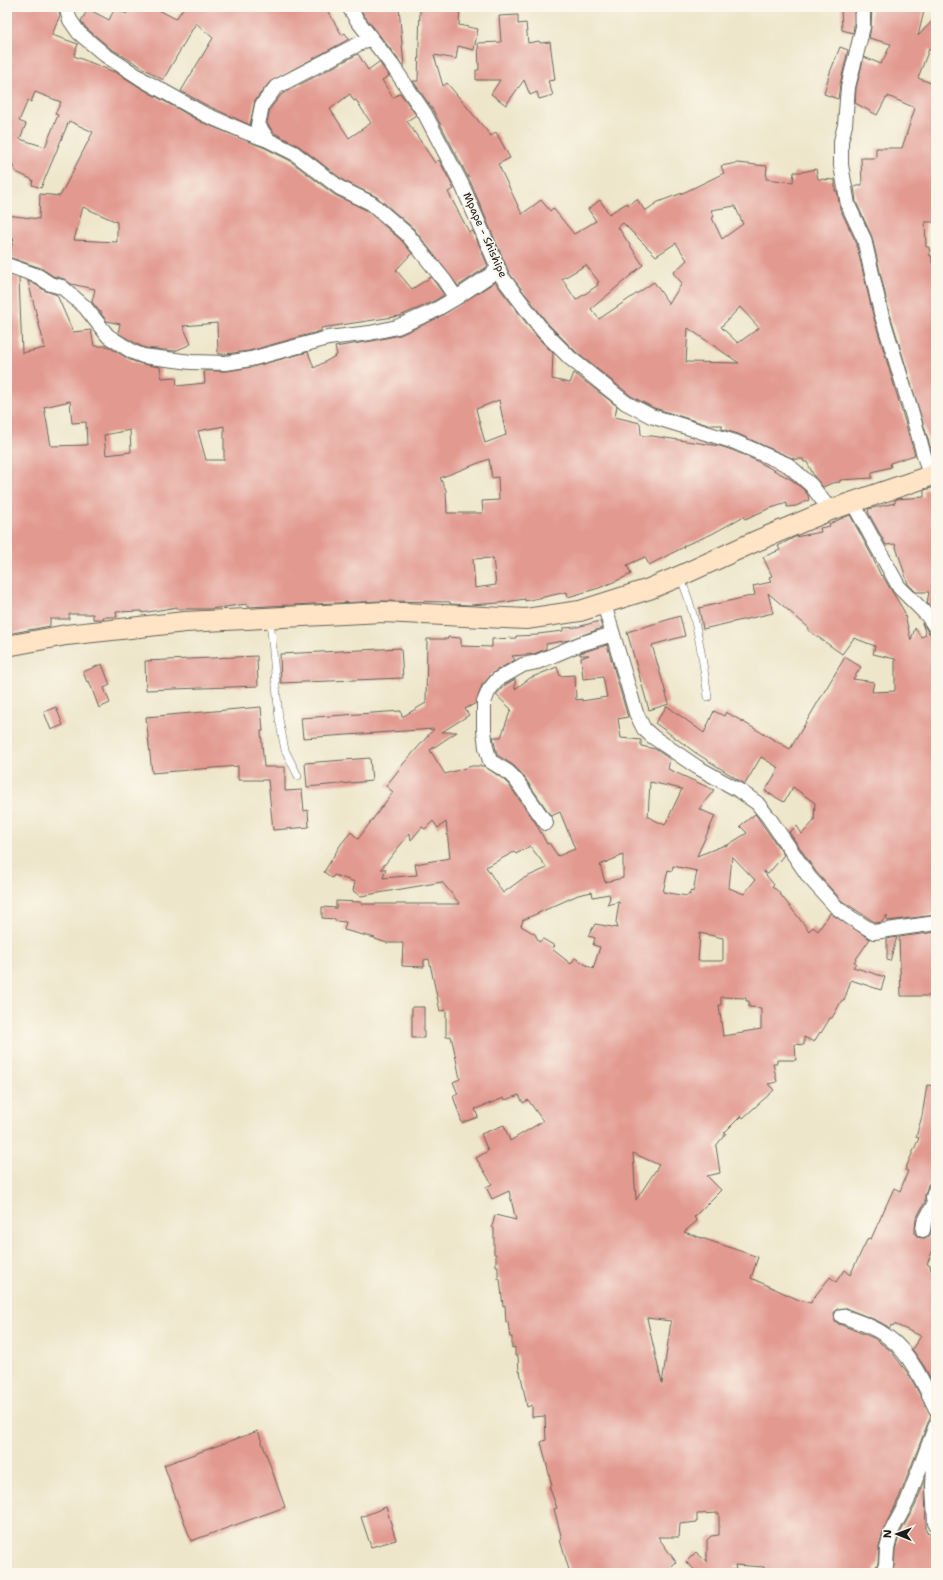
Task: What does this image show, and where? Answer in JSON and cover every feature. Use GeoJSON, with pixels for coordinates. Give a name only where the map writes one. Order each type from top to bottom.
{"type":"FeatureCollection","features":[{"type":"Feature","properties":{"kind":"street"},"geometry":{"type":"LineString","coordinates":[[66,7],[70,20],[79,33],[105,55],[145,81],[163,90],[184,104],[268,140],[294,153],[340,188],[371,203],[407,234],[444,280],[456,298]]}},
{"type":"Feature","properties":{"kind":"street","name":"Mpape - Shishipe"},"geometry":{"type":"LineString","coordinates":[[349,7],[370,38],[392,65],[425,114],[462,185],[498,269],[506,283],[549,336],[570,358],[626,403],[651,416],[735,442],[788,465],[811,485],[830,510]]}},
{"type":"Feature","properties":{"kind":"street"},"geometry":{"type":"LineString","coordinates":[[7,646],[66,635],[185,622],[383,612],[526,619],[580,611],[604,604],[680,576],[754,542],[830,510],[933,475],[881,313],[864,239],[848,204],[841,165],[848,87],[863,27],[863,7]]}},
{"type":"Feature","properties":{"kind":"street"},"geometry":{"type":"LineString","coordinates":[[268,140],[258,124],[262,105],[276,87],[370,38]]}},
{"type":"Feature","properties":{"kind":"street"},"geometry":{"type":"LineString","coordinates":[[7,265],[38,276],[50,284],[62,287],[85,307],[108,336],[133,352],[143,356],[191,362],[226,362],[251,359],[328,338],[386,330],[414,321],[432,312],[456,298],[498,269]]}},
{"type":"Feature","properties":{"kind":"street"},"geometry":{"type":"LineString","coordinates":[[853,503],[899,587],[927,615],[936,628]]}},
{"type":"Feature","properties":{"kind":"street"},"geometry":{"type":"LineString","coordinates":[[604,604],[636,713],[644,729],[697,767],[740,791],[757,804],[769,818],[809,877],[836,907],[851,918],[874,932],[936,923]]}},
{"type":"Feature","properties":{"kind":"street"},"geometry":{"type":"LineString","coordinates":[[546,822],[516,780],[508,772],[490,761],[486,747],[484,730],[484,702],[489,690],[498,680],[508,673],[524,665],[537,662],[580,644],[613,634]]}},
{"type":"Feature","properties":{"kind":"street"},"geometry":{"type":"LineString","coordinates":[[923,1230],[924,1223],[934,1204],[933,1197],[936,1188]]}},
{"type":"Feature","properties":{"kind":"street"},"geometry":{"type":"LineString","coordinates":[[842,1316],[876,1329],[890,1338],[920,1376],[936,1409]]}},
{"type":"Feature","properties":{"kind":"street"},"geometry":{"type":"LineString","coordinates":[[935,1523],[933,1486],[936,1423]]}},
{"type":"Feature","properties":{"kind":"street"},"geometry":{"type":"LineString","coordinates":[[881,1573],[886,1566],[887,1549],[892,1530],[907,1502],[936,1423]]}},
{"type":"Feature","properties":{"kind":"lane"},"geometry":{"type":"LineString","coordinates":[[680,576],[690,598],[701,650],[708,697]]}},
{"type":"Feature","properties":{"kind":"lane"},"geometry":{"type":"LineString","coordinates":[[270,618],[278,719],[285,750],[298,776]]}},
{"type":"Feature","properties":{"kind":"building"},"geometry":{"type":"Polygon","coordinates":[[[7,7],[58,7],[60,15],[52,35],[78,44],[74,56],[117,73],[201,122],[265,148],[289,160],[335,195],[366,210],[401,240],[412,253],[396,270],[412,289],[431,277],[444,295],[428,304],[400,316],[321,328],[321,331],[249,351],[218,354],[217,323],[183,326],[191,344],[175,351],[145,348],[137,344],[118,333],[120,324],[107,321],[101,314],[102,312],[100,312],[92,302],[95,289],[71,284],[64,279],[53,276],[41,268],[8,257],[14,239],[7,239],[7,215],[39,219],[40,194],[60,196],[93,132],[69,121],[41,188],[32,185],[33,180],[16,172],[7,155],[7,96],[10,40],[7,46],[7,7]],[[35,92],[31,102],[28,100],[19,121],[26,124],[20,139],[45,147],[58,115],[55,114],[61,102],[35,92]],[[83,207],[74,240],[117,242],[117,222],[83,207]]]}},
{"type":"Feature","properties":{"kind":"building"},"geometry":{"type":"Polygon","coordinates":[[[130,7],[153,7],[176,19],[184,7],[325,7],[342,35],[345,33],[349,39],[270,82],[255,100],[250,125],[208,106],[181,91],[213,38],[196,23],[163,80],[110,48],[85,27],[81,21],[88,9],[109,20],[115,8],[126,14],[130,7]]]}},
{"type":"Feature","properties":{"kind":"building"},"geometry":{"type":"Polygon","coordinates":[[[359,7],[399,7],[404,67],[364,15],[359,7]]]}},
{"type":"Feature","properties":{"kind":"building"},"geometry":{"type":"Polygon","coordinates":[[[420,7],[460,7],[459,25],[478,29],[474,50],[458,46],[456,59],[434,55],[443,86],[447,83],[491,136],[496,132],[510,158],[498,164],[522,214],[541,200],[550,211],[553,208],[574,234],[596,221],[588,209],[600,200],[609,214],[637,199],[645,211],[658,202],[685,192],[724,173],[721,166],[737,163],[767,166],[766,179],[793,182],[794,172],[816,169],[818,179],[835,180],[835,191],[837,191],[840,209],[856,242],[873,315],[915,455],[890,463],[891,467],[872,472],[872,478],[840,480],[840,482],[832,483],[823,487],[814,476],[807,462],[804,462],[803,459],[794,459],[738,434],[722,429],[722,425],[708,425],[654,408],[631,396],[576,352],[549,325],[509,273],[470,181],[433,110],[413,81],[418,81],[420,7]],[[735,206],[711,210],[714,217],[712,218],[722,239],[743,224],[735,206]],[[623,223],[618,227],[643,265],[591,309],[599,319],[654,282],[669,304],[682,283],[673,273],[687,260],[676,243],[656,256],[623,223]],[[586,265],[562,279],[576,300],[598,285],[597,283],[599,282],[586,265]],[[740,307],[721,327],[738,343],[759,328],[740,307]],[[688,328],[686,362],[739,363],[688,328]]]}},
{"type":"Feature","properties":{"kind":"building"},"geometry":{"type":"Polygon","coordinates":[[[841,7],[854,7],[853,33],[842,30],[841,7]]]}},
{"type":"Feature","properties":{"kind":"building"},"geometry":{"type":"Polygon","coordinates":[[[872,7],[925,7],[918,36],[936,17],[936,55],[929,49],[918,78],[936,85],[931,100],[936,101],[936,222],[925,222],[926,247],[929,247],[930,256],[932,256],[932,263],[936,263],[936,455],[933,456],[889,311],[872,237],[856,202],[854,187],[862,185],[861,158],[876,158],[876,148],[902,148],[915,108],[888,96],[877,115],[855,103],[856,88],[864,57],[881,64],[891,44],[869,38],[872,7]]]}},
{"type":"Feature","properties":{"kind":"building"},"geometry":{"type":"Polygon","coordinates":[[[518,15],[518,24],[526,23],[528,43],[539,41],[540,43],[550,42],[555,80],[548,81],[553,95],[539,99],[537,92],[530,95],[524,80],[506,105],[491,94],[500,80],[476,80],[476,70],[479,70],[478,43],[501,42],[499,16],[518,15]]]}},
{"type":"Feature","properties":{"kind":"building"},"geometry":{"type":"Polygon","coordinates":[[[840,47],[848,50],[838,99],[824,94],[829,75],[840,47]]]}},
{"type":"Feature","properties":{"kind":"building"},"geometry":{"type":"Polygon","coordinates":[[[358,54],[368,70],[379,62],[389,76],[382,80],[393,98],[400,93],[416,115],[407,121],[435,163],[439,160],[454,189],[448,192],[469,232],[473,231],[488,266],[458,286],[414,229],[377,197],[344,181],[299,146],[274,133],[267,123],[270,109],[282,94],[358,54]],[[350,94],[330,109],[349,138],[371,123],[356,100],[354,101],[350,94]]]}},
{"type":"Feature","properties":{"kind":"building"},"geometry":{"type":"Polygon","coordinates":[[[7,274],[19,278],[22,353],[45,348],[28,281],[57,295],[73,332],[91,330],[94,346],[107,346],[130,360],[160,367],[162,378],[176,377],[177,386],[205,383],[204,371],[227,371],[252,367],[308,352],[314,368],[337,355],[335,347],[400,335],[436,319],[495,282],[536,336],[553,353],[552,379],[570,383],[574,373],[617,406],[615,417],[640,423],[641,434],[643,436],[720,446],[732,450],[755,460],[792,480],[805,491],[809,500],[796,506],[787,507],[787,503],[745,519],[744,516],[712,534],[683,546],[684,547],[649,565],[645,557],[627,565],[631,574],[623,578],[599,588],[568,597],[567,592],[525,601],[525,599],[470,605],[450,604],[450,602],[382,601],[247,607],[247,604],[210,609],[177,609],[177,607],[142,613],[142,611],[116,612],[117,617],[103,617],[104,619],[93,619],[93,614],[69,614],[69,619],[50,619],[50,626],[7,634],[7,326],[11,326],[9,304],[7,304],[7,274]],[[499,400],[476,409],[485,443],[506,435],[499,400]],[[70,401],[44,407],[51,446],[87,445],[86,422],[72,423],[70,401]],[[224,426],[198,431],[206,460],[224,460],[224,426]],[[130,430],[104,435],[106,455],[131,452],[130,430]],[[489,459],[440,478],[446,490],[447,513],[483,513],[482,501],[499,500],[498,477],[492,478],[489,459]],[[493,558],[473,559],[475,588],[496,585],[493,558]]]}},
{"type":"Feature","properties":{"kind":"building"},"geometry":{"type":"Polygon","coordinates":[[[936,487],[936,613],[927,603],[929,592],[916,592],[908,584],[895,544],[886,545],[869,514],[868,509],[895,503],[895,500],[897,499],[924,497],[924,490],[936,487]]]}},
{"type":"Feature","properties":{"kind":"building"},"geometry":{"type":"Polygon","coordinates":[[[850,515],[881,576],[882,575],[904,611],[911,640],[915,628],[921,637],[926,635],[922,623],[929,633],[936,636],[936,915],[887,921],[887,915],[882,922],[876,923],[842,901],[816,872],[789,832],[797,826],[802,834],[814,821],[815,803],[793,787],[784,802],[765,791],[779,768],[761,757],[745,784],[696,753],[655,723],[667,706],[704,733],[714,711],[724,716],[726,712],[790,749],[845,657],[861,667],[853,679],[874,682],[872,692],[895,691],[895,659],[873,654],[875,646],[854,638],[842,654],[808,630],[809,628],[768,593],[773,613],[703,629],[699,608],[755,595],[753,586],[771,582],[769,577],[772,576],[763,557],[780,550],[778,546],[795,537],[821,532],[820,528],[830,526],[829,524],[850,515]]]}},
{"type":"Feature","properties":{"kind":"building"},"geometry":{"type":"Polygon","coordinates":[[[680,616],[685,636],[652,645],[669,704],[649,710],[627,632],[680,616]]]}},
{"type":"Feature","properties":{"kind":"building"},"geometry":{"type":"Polygon","coordinates":[[[600,621],[602,628],[569,640],[546,644],[546,649],[534,654],[512,656],[515,660],[494,672],[482,685],[476,703],[465,709],[469,715],[442,732],[457,732],[430,750],[445,774],[472,766],[484,766],[509,785],[535,822],[547,844],[549,843],[558,856],[575,849],[560,812],[551,816],[522,774],[513,765],[497,755],[493,737],[501,737],[511,709],[496,695],[504,686],[515,679],[515,689],[530,678],[557,667],[560,676],[575,675],[576,700],[582,699],[582,701],[607,697],[603,677],[583,679],[581,658],[589,655],[580,655],[580,653],[607,645],[628,717],[618,719],[621,738],[641,740],[641,746],[655,749],[670,759],[668,769],[714,790],[699,809],[715,816],[697,856],[725,845],[726,846],[747,833],[740,826],[755,814],[784,855],[768,874],[763,871],[774,885],[772,887],[777,890],[809,931],[813,927],[818,931],[830,913],[870,939],[854,962],[856,963],[853,967],[885,977],[881,990],[851,980],[844,1001],[842,1000],[832,1018],[830,1018],[814,1042],[804,1037],[804,1045],[795,1044],[796,1060],[777,1060],[777,1063],[773,1063],[777,1082],[768,1084],[774,1090],[743,1118],[741,1116],[724,1133],[726,1133],[716,1146],[720,1173],[707,1176],[721,1190],[694,1217],[697,1221],[684,1232],[758,1257],[751,1278],[799,1300],[811,1303],[830,1277],[836,1282],[844,1270],[850,1275],[868,1238],[871,1239],[894,1188],[900,1191],[908,1171],[905,1170],[919,1138],[916,1137],[922,1116],[927,1085],[936,1086],[936,1180],[931,1181],[928,1185],[925,1195],[925,1202],[916,1219],[915,1234],[918,1237],[927,1238],[930,1235],[936,1218],[936,1243],[927,1264],[931,1266],[930,1269],[936,1272],[936,1389],[924,1366],[912,1349],[921,1336],[894,1324],[893,1326],[891,1325],[890,1328],[876,1320],[845,1308],[837,1309],[834,1313],[835,1321],[839,1324],[874,1338],[891,1351],[909,1375],[931,1415],[899,1498],[884,1528],[879,1547],[878,1563],[873,1573],[766,1573],[764,1567],[735,1565],[736,1569],[719,1573],[698,1573],[686,1562],[696,1552],[707,1562],[707,1540],[711,1536],[719,1535],[719,1513],[697,1514],[697,1522],[680,1524],[679,1537],[658,1537],[676,1562],[665,1573],[570,1573],[560,1540],[562,1539],[554,1509],[557,1508],[549,1486],[552,1486],[541,1442],[546,1440],[545,1416],[532,1417],[532,1405],[527,1407],[519,1371],[518,1356],[515,1356],[515,1347],[512,1348],[512,1337],[510,1337],[508,1322],[506,1322],[505,1305],[503,1306],[500,1279],[498,1279],[498,1266],[496,1266],[496,1254],[494,1254],[494,1228],[492,1227],[495,1215],[516,1220],[509,1191],[492,1199],[486,1187],[492,1184],[476,1158],[488,1151],[481,1134],[504,1125],[510,1141],[543,1121],[528,1100],[523,1103],[519,1095],[505,1100],[504,1098],[475,1109],[478,1117],[462,1123],[453,1096],[458,1094],[453,1082],[460,1079],[454,1049],[451,1036],[446,1037],[446,1010],[440,1011],[429,959],[424,960],[424,967],[402,966],[403,943],[387,943],[375,938],[344,930],[346,922],[322,918],[322,907],[336,908],[336,901],[361,902],[361,904],[460,904],[442,882],[361,896],[353,891],[355,882],[334,875],[332,878],[324,872],[341,844],[351,832],[358,839],[393,792],[386,786],[434,729],[303,738],[301,718],[401,711],[402,717],[426,703],[427,639],[448,639],[448,637],[461,638],[461,646],[492,647],[492,639],[538,635],[563,631],[563,628],[577,627],[600,621]],[[650,782],[648,817],[665,825],[682,789],[650,782]],[[433,821],[425,829],[422,827],[411,840],[410,833],[381,869],[386,869],[383,878],[417,875],[415,864],[450,858],[446,822],[438,828],[433,821]],[[530,846],[516,854],[514,852],[486,867],[503,893],[522,879],[547,868],[530,846]],[[623,855],[600,865],[605,882],[623,878],[623,855]],[[732,856],[729,888],[744,894],[755,880],[732,856]],[[673,866],[672,871],[668,870],[663,892],[687,896],[688,894],[690,895],[690,891],[693,892],[697,871],[673,866]],[[592,892],[578,895],[523,920],[521,926],[535,934],[539,942],[543,939],[555,946],[552,949],[571,964],[575,958],[593,969],[600,947],[593,945],[595,938],[588,936],[595,924],[618,928],[616,922],[619,902],[607,905],[610,898],[609,894],[593,897],[592,892]],[[700,933],[698,961],[723,961],[723,938],[700,933]],[[721,997],[721,1005],[719,1005],[723,1036],[761,1029],[761,1008],[749,1007],[749,1001],[746,1001],[746,998],[721,997]],[[633,1153],[636,1200],[659,1165],[633,1153]],[[647,1318],[662,1384],[671,1321],[647,1318]]]}},
{"type":"Feature","properties":{"kind":"building"},"geometry":{"type":"Polygon","coordinates":[[[401,648],[403,678],[281,683],[280,654],[401,648]]]}},
{"type":"Feature","properties":{"kind":"building"},"geometry":{"type":"Polygon","coordinates":[[[257,656],[258,686],[146,690],[145,661],[257,656]]]}},
{"type":"Feature","properties":{"kind":"building"},"geometry":{"type":"Polygon","coordinates":[[[102,664],[110,685],[104,688],[110,703],[99,708],[89,681],[87,682],[83,672],[102,664]]]}},
{"type":"Feature","properties":{"kind":"building"},"geometry":{"type":"Polygon","coordinates":[[[56,707],[63,725],[51,730],[44,712],[56,707]]]}},
{"type":"Feature","properties":{"kind":"building"},"geometry":{"type":"Polygon","coordinates":[[[261,707],[264,767],[285,767],[285,791],[302,790],[304,811],[308,810],[309,827],[273,830],[268,780],[238,780],[238,766],[152,773],[146,717],[261,707]]]}},
{"type":"Feature","properties":{"kind":"building"},"geometry":{"type":"Polygon","coordinates":[[[370,758],[372,781],[307,787],[305,763],[370,758]]]}},
{"type":"Feature","properties":{"kind":"building"},"geometry":{"type":"Polygon","coordinates":[[[936,932],[936,996],[901,996],[899,937],[936,932]]]}},
{"type":"Feature","properties":{"kind":"building"},"geometry":{"type":"Polygon","coordinates":[[[897,937],[890,961],[887,960],[887,939],[897,937]]]}},
{"type":"Feature","properties":{"kind":"building"},"geometry":{"type":"Polygon","coordinates":[[[412,1007],[424,1007],[424,1038],[412,1038],[412,1007]]]}},
{"type":"Feature","properties":{"kind":"building"},"geometry":{"type":"Polygon","coordinates":[[[258,1431],[285,1507],[191,1541],[164,1465],[258,1431]]]}},
{"type":"Feature","properties":{"kind":"building"},"geometry":{"type":"Polygon","coordinates":[[[925,1479],[926,1532],[936,1535],[936,1551],[933,1563],[936,1563],[936,1573],[891,1573],[894,1566],[895,1550],[900,1533],[915,1506],[925,1479]]]}},
{"type":"Feature","properties":{"kind":"building"},"geometry":{"type":"Polygon","coordinates":[[[386,1507],[396,1540],[371,1547],[361,1517],[386,1507]]]}}]}
